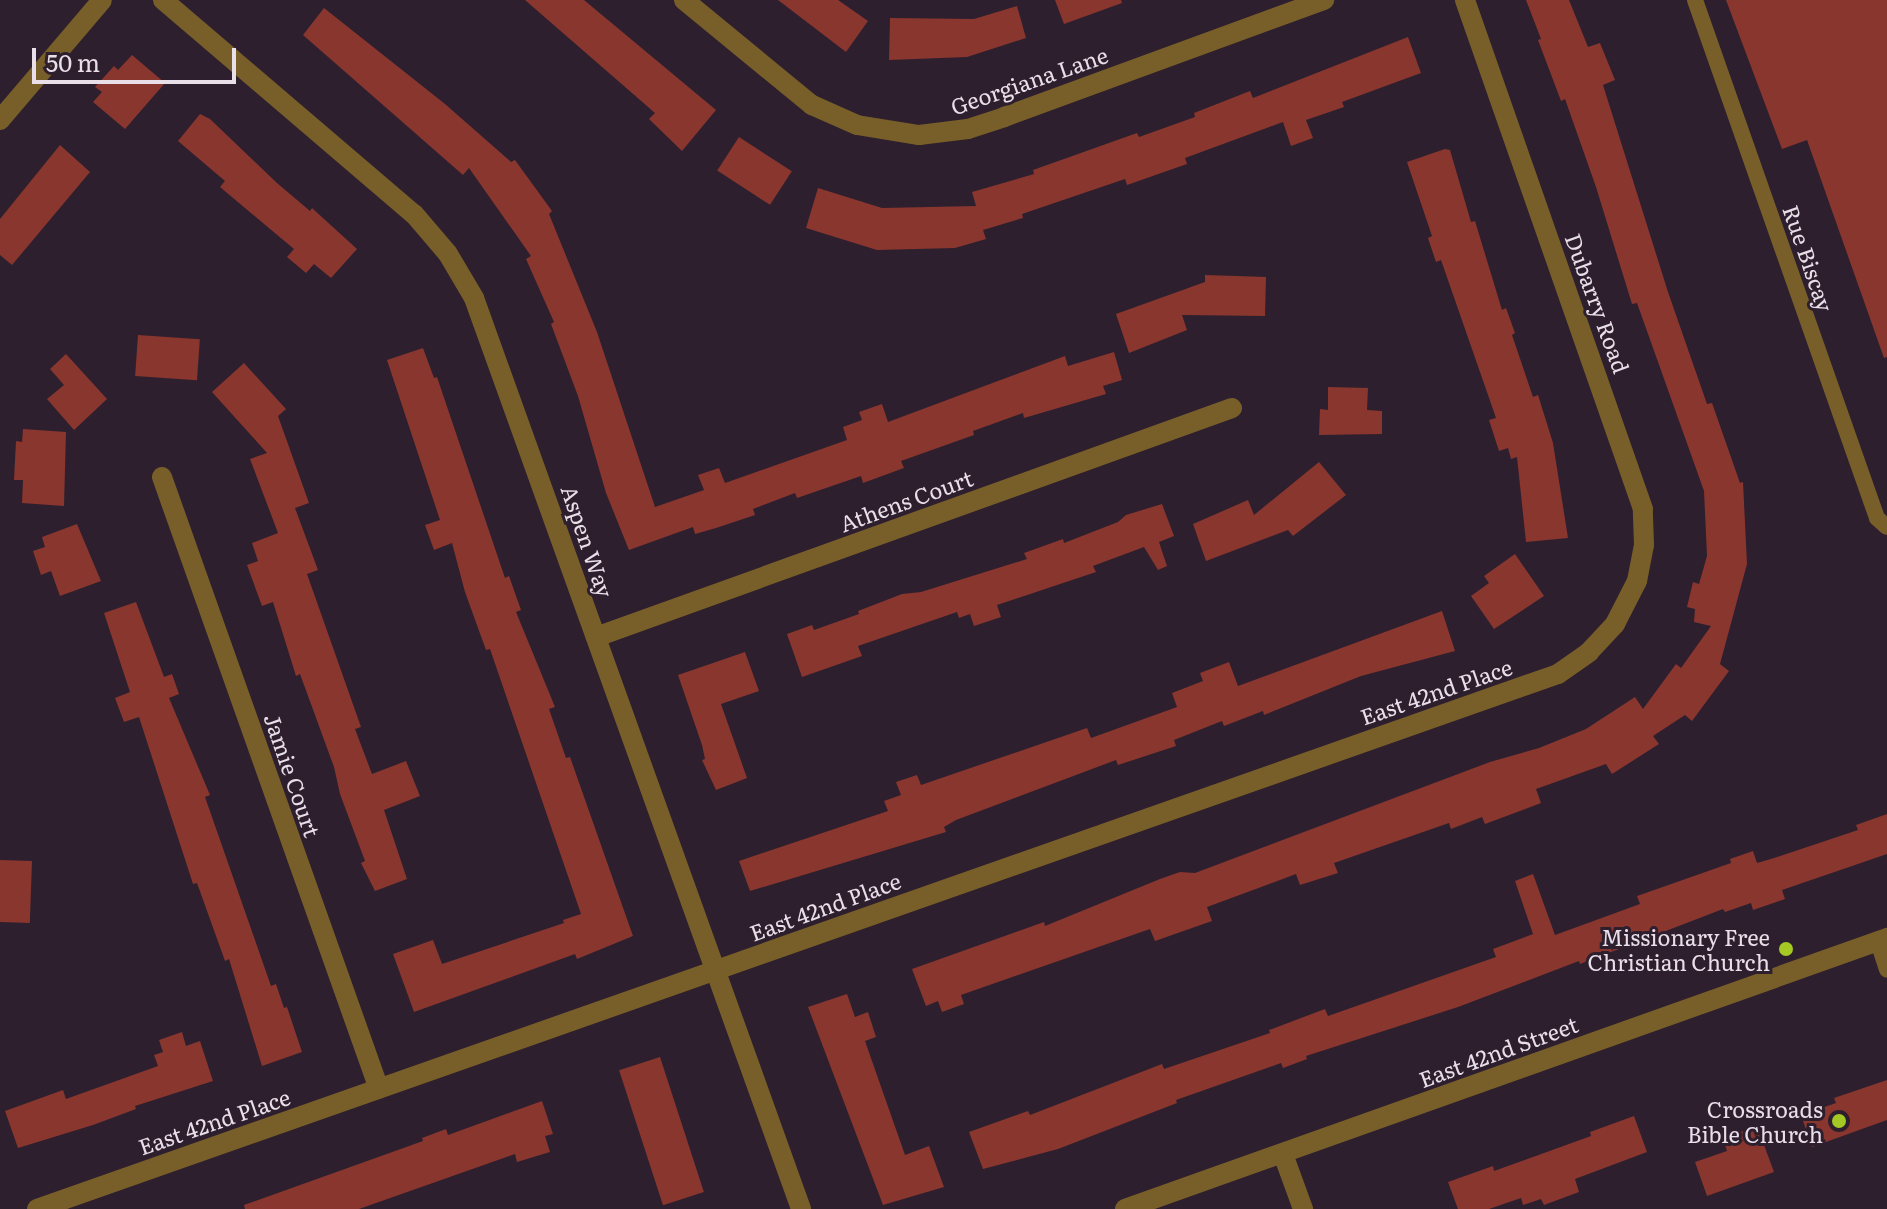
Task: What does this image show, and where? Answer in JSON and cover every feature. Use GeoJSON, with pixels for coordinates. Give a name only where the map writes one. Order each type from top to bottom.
{"type":"FeatureCollection","features":[{"type":"Feature","properties":{"kind":"street"},"geometry":{"type":"LineString","coordinates":[[0,120],[102,0]]}},
{"type":"Feature","properties":{"kind":"street","name":"Aspen Way"},"geometry":{"type":"LineString","coordinates":[[163,0],[414,214],[448,254],[480,310],[801,1209]]}},
{"type":"Feature","properties":{"kind":"street","name":"Georgiana Lane"},"geometry":{"type":"LineString","coordinates":[[684,0],[812,105],[857,125],[919,135],[980,125],[1324,0]]}},
{"type":"Feature","properties":{"kind":"street","name":"Dubarry Road"},"geometry":{"type":"LineString","coordinates":[[1465,0],[1638,485],[1644,520],[1643,557],[1637,581],[1615,624]]}},
{"type":"Feature","properties":{"kind":"street","name":"Athens Court"},"geometry":{"type":"LineString","coordinates":[[596,637],[1232,408]]}},
{"type":"Feature","properties":{"kind":"street","name":"Jamie Court"},"geometry":{"type":"LineString","coordinates":[[162,477],[379,1089]]}},
{"type":"Feature","properties":{"kind":"street","name":"East 42nd Place"},"geometry":{"type":"LineString","coordinates":[[37,1209],[1558,674],[1589,652],[1615,624]]}},
{"type":"Feature","properties":{"kind":"street","name":"East 42nd Street"},"geometry":{"type":"LineString","coordinates":[[1125,1209],[1882,940]]}},
{"type":"Feature","properties":{"kind":"street"},"geometry":{"type":"LineString","coordinates":[[1283,1154],[1303,1209]]}},
{"type":"Feature","properties":{"kind":"lane","name":"Rue Biscay"},"geometry":{"type":"LineString","coordinates":[[1695,0],[1877,518],[1887,527]]}},
{"type":"Feature","properties":{"kind":"lane"},"geometry":{"type":"LineString","coordinates":[[1882,940],[1887,970]]}},
{"type":"Feature","properties":{"kind":"building"},"geometry":{"type":"Polygon","coordinates":[[[525,0],[584,0],[716,110],[682,151],[649,119],[655,113],[525,0]]]}},
{"type":"Feature","properties":{"kind":"building"},"geometry":{"type":"Polygon","coordinates":[[[778,0],[838,0],[868,21],[846,52],[778,0]]]}},
{"type":"Feature","properties":{"kind":"building"},"geometry":{"type":"Polygon","coordinates":[[[1055,0],[1121,0],[1122,3],[1064,24],[1055,0]]]}},
{"type":"Feature","properties":{"kind":"building"},"geometry":{"type":"Polygon","coordinates":[[[1526,0],[1569,0],[1588,47],[1600,43],[1615,80],[1603,85],[1668,292],[1707,404],[1712,403],[1740,483],[1743,482],[1747,564],[1720,664],[1729,671],[1692,721],[1685,715],[1653,736],[1659,744],[1612,774],[1606,764],[1536,789],[1541,803],[1485,824],[1482,817],[1451,829],[1449,823],[1334,863],[1338,873],[1300,885],[1296,874],[1207,907],[1212,921],[1155,941],[1150,929],[961,995],[964,1004],[942,1012],[938,1001],[926,1006],[912,969],[1044,922],[1045,926],[1160,879],[1180,872],[1195,873],[1490,762],[1539,748],[1586,729],[1635,697],[1643,709],[1676,664],[1681,668],[1711,626],[1694,622],[1695,609],[1687,607],[1693,582],[1699,584],[1707,556],[1704,491],[1637,303],[1632,304],[1596,187],[1565,99],[1561,101],[1538,40],[1541,39],[1526,0]]]}},
{"type":"Feature","properties":{"kind":"building"},"geometry":{"type":"Polygon","coordinates":[[[1726,0],[1887,0],[1887,357],[1884,358],[1807,140],[1782,149],[1726,0]]]}},
{"type":"Feature","properties":{"kind":"building"},"geometry":{"type":"Polygon","coordinates":[[[1017,6],[1026,38],[967,57],[889,60],[890,18],[974,19],[1017,6]]]}},
{"type":"Feature","properties":{"kind":"building"},"geometry":{"type":"Polygon","coordinates":[[[324,8],[445,104],[511,162],[515,160],[552,211],[549,214],[597,332],[655,507],[704,490],[698,475],[719,468],[725,483],[847,440],[843,427],[862,420],[859,412],[882,404],[888,422],[1065,356],[1068,366],[1114,352],[1122,380],[1103,386],[1106,394],[1024,418],[1023,413],[973,431],[974,435],[901,461],[904,468],[863,483],[861,476],[797,498],[795,493],[753,509],[755,515],[695,534],[693,527],[629,550],[606,493],[578,396],[551,324],[554,322],[526,259],[531,256],[469,168],[463,175],[303,35],[324,8]]]}},
{"type":"Feature","properties":{"kind":"building"},"geometry":{"type":"Polygon","coordinates":[[[1408,37],[1421,73],[1342,102],[1344,107],[1306,120],[1313,138],[1291,146],[1283,122],[1185,158],[1187,164],[1127,185],[1125,179],[1022,214],[1023,218],[983,230],[986,239],[955,248],[877,250],[806,228],[818,188],[882,208],[976,206],[972,192],[1034,174],[1033,170],[1137,133],[1139,137],[1195,117],[1194,113],[1250,91],[1253,98],[1408,37]]]}},
{"type":"Feature","properties":{"kind":"building"},"geometry":{"type":"Polygon","coordinates":[[[132,55],[165,83],[125,129],[93,102],[102,92],[95,87],[114,66],[118,70],[132,55]]]}},
{"type":"Feature","properties":{"kind":"building"},"geometry":{"type":"Polygon","coordinates":[[[200,114],[210,119],[277,183],[310,211],[312,208],[357,249],[331,278],[314,264],[306,273],[287,257],[294,249],[220,187],[225,181],[178,141],[200,114]]]}},
{"type":"Feature","properties":{"kind":"building"},"geometry":{"type":"Polygon","coordinates":[[[739,137],[792,171],[770,205],[717,171],[739,137]]]}},
{"type":"Feature","properties":{"kind":"building"},"geometry":{"type":"Polygon","coordinates":[[[60,145],[90,172],[12,265],[0,255],[0,219],[60,145]]]}},
{"type":"Feature","properties":{"kind":"building"},"geometry":{"type":"Polygon","coordinates":[[[1450,150],[1502,310],[1506,308],[1515,333],[1512,335],[1533,397],[1538,395],[1553,443],[1568,538],[1526,542],[1517,457],[1511,459],[1508,448],[1499,451],[1489,420],[1496,418],[1441,260],[1436,262],[1428,238],[1432,236],[1407,162],[1450,150]]]}},
{"type":"Feature","properties":{"kind":"building"},"geometry":{"type":"Polygon","coordinates":[[[1205,275],[1266,277],[1265,316],[1182,315],[1187,330],[1129,353],[1116,314],[1205,282],[1205,275]]]}},
{"type":"Feature","properties":{"kind":"building"},"geometry":{"type":"Polygon","coordinates":[[[138,335],[200,339],[197,380],[135,376],[138,335]]]}},
{"type":"Feature","properties":{"kind":"building"},"geometry":{"type":"Polygon","coordinates":[[[423,348],[434,378],[437,377],[505,578],[509,576],[521,610],[516,612],[555,707],[549,709],[566,758],[570,757],[633,936],[577,959],[575,954],[414,1012],[393,954],[433,940],[442,964],[564,923],[563,920],[581,914],[490,649],[486,650],[465,592],[452,543],[434,550],[425,525],[440,520],[387,360],[423,348]]]}},
{"type":"Feature","properties":{"kind":"building"},"geometry":{"type":"Polygon","coordinates":[[[66,354],[107,399],[74,430],[47,399],[64,385],[50,369],[66,354]]]}},
{"type":"Feature","properties":{"kind":"building"},"geometry":{"type":"Polygon","coordinates":[[[244,363],[286,409],[278,416],[309,503],[295,508],[318,570],[307,574],[361,727],[355,729],[372,774],[406,761],[420,796],[384,810],[407,879],[375,891],[361,863],[365,861],[340,794],[334,767],[300,674],[296,676],[273,602],[262,606],[247,565],[258,561],[252,543],[278,533],[250,459],[267,453],[212,392],[244,363]]]}},
{"type":"Feature","properties":{"kind":"building"},"geometry":{"type":"Polygon","coordinates":[[[1328,387],[1368,388],[1367,410],[1382,411],[1382,434],[1319,435],[1320,409],[1328,410],[1328,387]]]}},
{"type":"Feature","properties":{"kind":"building"},"geometry":{"type":"Polygon","coordinates":[[[23,429],[66,432],[64,506],[22,503],[23,480],[14,480],[16,441],[22,442],[23,429]]]}},
{"type":"Feature","properties":{"kind":"building"},"geometry":{"type":"Polygon","coordinates":[[[1319,462],[1346,495],[1293,536],[1288,530],[1206,561],[1193,524],[1248,500],[1254,515],[1319,462]]]}},
{"type":"Feature","properties":{"kind":"building"},"geometry":{"type":"Polygon","coordinates":[[[1162,504],[1174,536],[1159,542],[1167,566],[1158,570],[1144,547],[1093,566],[1096,572],[997,605],[1001,617],[974,626],[970,614],[959,618],[957,612],[858,646],[862,656],[802,677],[787,634],[812,625],[814,630],[902,594],[921,592],[1027,559],[1024,553],[1063,539],[1064,543],[1118,522],[1126,515],[1162,504]]]}},
{"type":"Feature","properties":{"kind":"building"},"geometry":{"type":"Polygon","coordinates":[[[77,524],[101,581],[60,596],[51,571],[41,575],[33,551],[45,547],[42,537],[77,524]]]}},
{"type":"Feature","properties":{"kind":"building"},"geometry":{"type":"Polygon","coordinates":[[[1515,554],[1544,596],[1494,629],[1471,596],[1489,583],[1484,576],[1515,554]]]}},
{"type":"Feature","properties":{"kind":"building"},"geometry":{"type":"Polygon","coordinates":[[[136,602],[164,677],[172,674],[179,694],[169,698],[210,795],[205,797],[271,986],[276,984],[284,1008],[287,1007],[302,1052],[262,1066],[229,959],[225,961],[197,883],[193,884],[139,717],[124,722],[115,698],[130,692],[104,613],[136,602]]]}},
{"type":"Feature","properties":{"kind":"building"},"geometry":{"type":"Polygon","coordinates":[[[1442,611],[1455,651],[1361,676],[1264,715],[1263,711],[1224,726],[1222,721],[1174,740],[1176,746],[1118,765],[1116,760],[956,820],[944,827],[946,832],[750,891],[739,861],[888,811],[884,801],[901,795],[896,782],[917,775],[921,785],[1087,728],[1091,738],[1177,707],[1172,693],[1203,681],[1200,673],[1229,662],[1238,686],[1442,611]]]}},
{"type":"Feature","properties":{"kind":"building"},"geometry":{"type":"Polygon","coordinates":[[[745,652],[759,691],[721,704],[747,778],[716,790],[702,760],[705,759],[702,745],[678,675],[745,652]]]}},
{"type":"Feature","properties":{"kind":"building"},"geometry":{"type":"Polygon","coordinates":[[[1887,814],[1887,854],[1782,890],[1785,899],[1753,910],[1751,903],[1725,912],[1723,909],[1458,1007],[1306,1056],[1307,1059],[1283,1068],[1281,1063],[1176,1100],[1177,1103],[1058,1149],[983,1169],[969,1132],[1028,1111],[1030,1115],[1162,1064],[1164,1069],[1270,1033],[1269,1030],[1325,1009],[1328,1016],[1496,957],[1493,949],[1533,934],[1515,881],[1533,874],[1555,935],[1640,904],[1637,896],[1731,863],[1730,859],[1753,851],[1757,863],[1771,859],[1858,830],[1856,825],[1887,814]]]}},
{"type":"Feature","properties":{"kind":"building"},"geometry":{"type":"Polygon","coordinates":[[[0,860],[32,861],[30,923],[0,922],[0,860]]]}},
{"type":"Feature","properties":{"kind":"building"},"geometry":{"type":"Polygon","coordinates":[[[847,994],[855,1017],[868,1012],[876,1037],[865,1041],[905,1155],[929,1146],[944,1187],[883,1205],[808,1007],[847,994]]]}},
{"type":"Feature","properties":{"kind":"building"},"geometry":{"type":"Polygon","coordinates":[[[182,1032],[186,1046],[200,1041],[213,1081],[135,1106],[136,1109],[93,1125],[18,1148],[5,1111],[63,1090],[66,1099],[158,1066],[154,1055],[163,1052],[159,1040],[182,1032]]]}},
{"type":"Feature","properties":{"kind":"building"},"geometry":{"type":"Polygon","coordinates":[[[660,1057],[704,1192],[663,1205],[619,1070],[660,1057]]]}},
{"type":"Feature","properties":{"kind":"building"},"geometry":{"type":"Polygon","coordinates":[[[1887,1080],[1887,1120],[1812,1147],[1801,1115],[1836,1103],[1834,1098],[1887,1080]]]}},
{"type":"Feature","properties":{"kind":"building"},"geometry":{"type":"Polygon","coordinates":[[[542,1101],[553,1134],[545,1136],[550,1152],[517,1162],[515,1154],[359,1209],[245,1209],[244,1205],[423,1141],[422,1138],[446,1129],[448,1135],[542,1101]]]}},
{"type":"Feature","properties":{"kind":"building"},"geometry":{"type":"Polygon","coordinates":[[[1634,1116],[1647,1152],[1575,1179],[1579,1192],[1544,1205],[1541,1199],[1523,1205],[1521,1198],[1489,1209],[1458,1209],[1448,1182],[1493,1166],[1494,1171],[1591,1136],[1590,1132],[1634,1116]]]}},
{"type":"Feature","properties":{"kind":"building"},"geometry":{"type":"Polygon","coordinates":[[[1757,1126],[1774,1172],[1707,1196],[1695,1162],[1727,1151],[1723,1138],[1757,1126]]]}},
{"type":"Feature","properties":{"kind":"place","name":"Missionary Free Christian Church"},"geometry":{"type":"Point","coordinates":[1786,949]}},
{"type":"Feature","properties":{"kind":"place","name":"Crossroads Bible Church"},"geometry":{"type":"Point","coordinates":[1839,1121]}}]}
